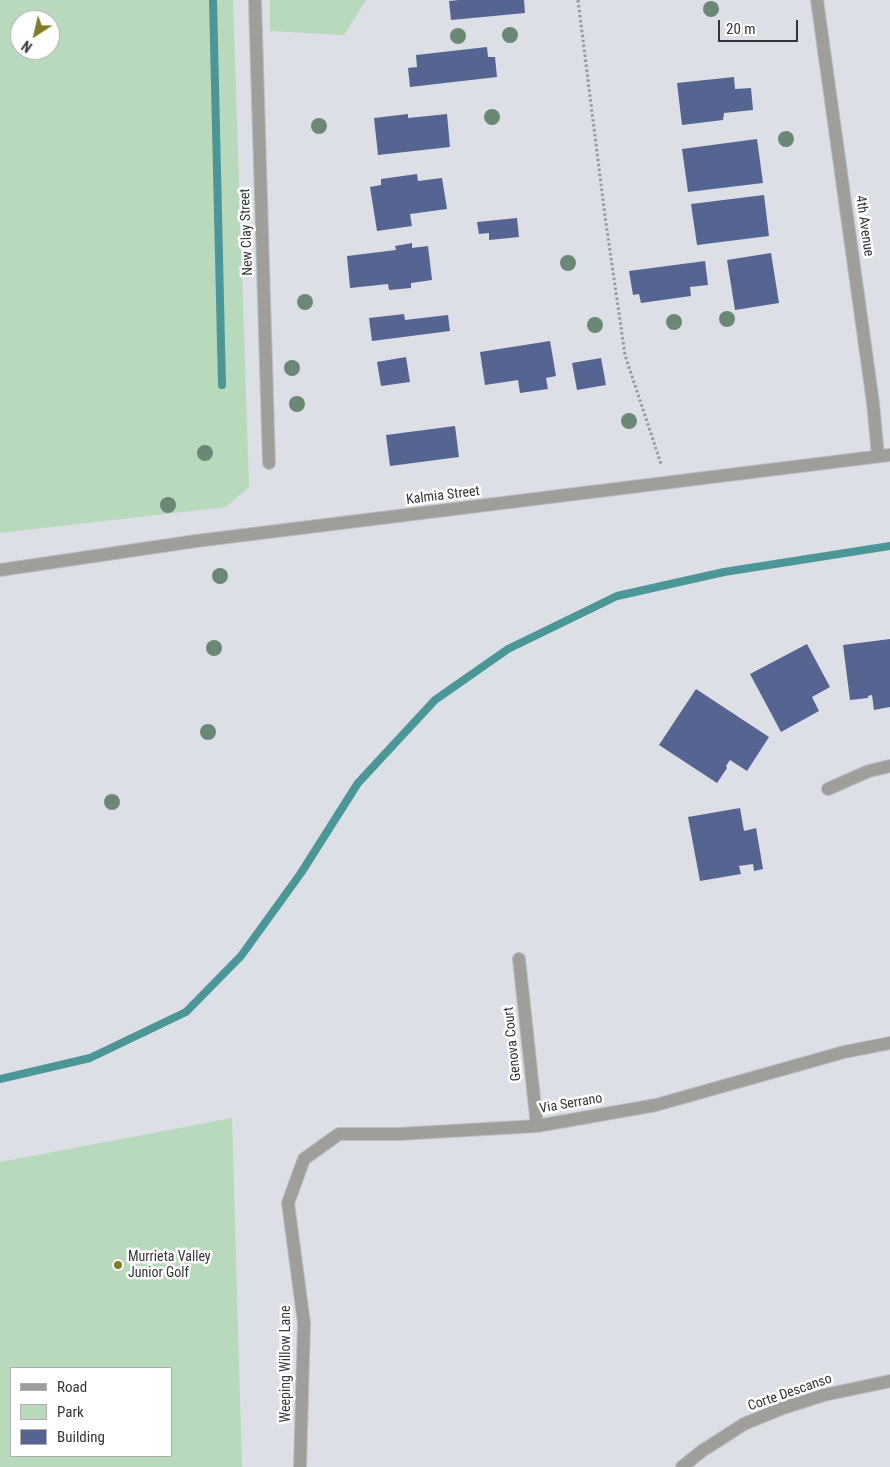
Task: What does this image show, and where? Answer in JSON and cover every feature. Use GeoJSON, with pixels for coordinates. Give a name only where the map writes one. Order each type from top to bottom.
{"type":"FeatureCollection","features":[{"type":"Feature","properties":{"kind":"street","name":"New Clay Street"},"geometry":{"type":"LineString","coordinates":[[255,0],[269,463]]}},
{"type":"Feature","properties":{"kind":"street","name":"4th Avenue"},"geometry":{"type":"LineString","coordinates":[[817,0],[873,403],[884,455]]}},
{"type":"Feature","properties":{"kind":"street","name":"Kalmia Street"},"geometry":{"type":"LineString","coordinates":[[0,570],[196,541],[667,484],[884,455]]}},
{"type":"Feature","properties":{"kind":"street"},"geometry":{"type":"LineString","coordinates":[[828,789],[869,771],[890,766]]}},
{"type":"Feature","properties":{"kind":"street","name":"Genova Court"},"geometry":{"type":"LineString","coordinates":[[519,959],[537,1126]]}},
{"type":"Feature","properties":{"kind":"street","name":"Via Serrano"},"geometry":{"type":"LineString","coordinates":[[288,1202],[304,1159],[338,1134],[399,1134],[537,1126],[656,1105],[834,1055],[890,1043]]}},
{"type":"Feature","properties":{"kind":"street","name":"Weeping Willow Lane"},"geometry":{"type":"LineString","coordinates":[[288,1202],[304,1323],[300,1467]]}},
{"type":"Feature","properties":{"kind":"street","name":"Corte Descanso"},"geometry":{"type":"LineString","coordinates":[[682,1467],[702,1451],[744,1424],[783,1408],[824,1395],[890,1381]]}},
{"type":"Feature","properties":{"kind":"path"},"geometry":{"type":"LineString","coordinates":[[578,0],[626,355],[667,484]]}},
{"type":"Feature","properties":{"kind":"green space"},"geometry":{"type":"Polygon","coordinates":[[[0,0],[233,0],[249,487],[226,507],[0,533],[0,0]]]}},
{"type":"Feature","properties":{"kind":"green space"},"geometry":{"type":"Polygon","coordinates":[[[270,0],[366,0],[344,35],[270,31],[270,0]]]}},
{"type":"Feature","properties":{"kind":"green space","name":"Murrieta Valley Junior Golf"},"geometry":{"type":"Polygon","coordinates":[[[232,1118],[242,1467],[0,1467],[0,1162],[232,1118]]]}},
{"type":"Feature","properties":{"kind":"building"},"geometry":{"type":"Polygon","coordinates":[[[524,0],[525,13],[451,20],[449,1],[524,0]]]}},
{"type":"Feature","properties":{"kind":"building"},"geometry":{"type":"Polygon","coordinates":[[[487,47],[488,57],[495,57],[497,77],[410,87],[408,68],[417,67],[416,55],[487,47]]]}},
{"type":"Feature","properties":{"kind":"building"},"geometry":{"type":"Polygon","coordinates":[[[734,77],[735,89],[751,88],[753,110],[724,113],[723,120],[682,125],[677,83],[734,77]]]}},
{"type":"Feature","properties":{"kind":"building"},"geometry":{"type":"Polygon","coordinates":[[[408,114],[408,118],[447,114],[450,147],[378,155],[374,118],[408,114]]]}},
{"type":"Feature","properties":{"kind":"building"},"geometry":{"type":"Polygon","coordinates":[[[757,139],[763,183],[688,192],[682,149],[757,139]]]}},
{"type":"Feature","properties":{"kind":"building"},"geometry":{"type":"Polygon","coordinates":[[[417,174],[418,181],[442,178],[447,209],[410,214],[412,226],[377,231],[370,187],[381,185],[381,179],[417,174]]]}},
{"type":"Feature","properties":{"kind":"building"},"geometry":{"type":"Polygon","coordinates":[[[764,195],[769,236],[697,245],[691,204],[764,195]]]}},
{"type":"Feature","properties":{"kind":"building"},"geometry":{"type":"Polygon","coordinates":[[[517,218],[519,237],[489,240],[489,233],[479,234],[477,222],[517,218]]]}},
{"type":"Feature","properties":{"kind":"building"},"geometry":{"type":"Polygon","coordinates":[[[412,243],[412,248],[428,246],[432,280],[411,283],[411,288],[389,290],[388,284],[350,288],[347,256],[396,250],[395,246],[412,243]]]}},
{"type":"Feature","properties":{"kind":"building"},"geometry":{"type":"Polygon","coordinates":[[[771,253],[779,303],[735,310],[727,260],[771,253]]]}},
{"type":"Feature","properties":{"kind":"building"},"geometry":{"type":"Polygon","coordinates":[[[705,261],[708,285],[690,287],[691,296],[641,303],[639,294],[633,295],[629,271],[705,261]]]}},
{"type":"Feature","properties":{"kind":"building"},"geometry":{"type":"Polygon","coordinates":[[[404,314],[405,320],[448,315],[450,331],[372,341],[369,318],[404,314]]]}},
{"type":"Feature","properties":{"kind":"building"},"geometry":{"type":"Polygon","coordinates":[[[550,341],[556,376],[546,378],[548,389],[520,393],[518,380],[485,385],[480,352],[550,341]]]}},
{"type":"Feature","properties":{"kind":"building"},"geometry":{"type":"Polygon","coordinates":[[[406,357],[410,382],[381,386],[377,362],[406,357]]]}},
{"type":"Feature","properties":{"kind":"building"},"geometry":{"type":"Polygon","coordinates":[[[601,358],[606,385],[577,390],[572,363],[601,358]]]}},
{"type":"Feature","properties":{"kind":"building"},"geometry":{"type":"Polygon","coordinates":[[[455,426],[459,457],[390,466],[386,435],[455,426]]]}},
{"type":"Feature","properties":{"kind":"building"},"geometry":{"type":"Polygon","coordinates":[[[890,639],[890,707],[874,710],[872,695],[868,696],[868,698],[850,700],[843,645],[890,639]]]}},
{"type":"Feature","properties":{"kind":"building"},"geometry":{"type":"Polygon","coordinates":[[[807,644],[830,687],[812,697],[819,711],[781,732],[750,674],[807,644]]]}},
{"type":"Feature","properties":{"kind":"building"},"geometry":{"type":"Polygon","coordinates":[[[696,689],[769,737],[747,771],[730,760],[717,783],[659,745],[696,689]]]}},
{"type":"Feature","properties":{"kind":"building"},"geometry":{"type":"Polygon","coordinates":[[[740,808],[744,831],[756,828],[763,869],[754,871],[753,864],[739,866],[741,874],[700,881],[688,817],[740,808]]]}},
{"type":"Feature","properties":{"kind":"waterway"},"geometry":{"type":"LineString","coordinates":[[213,0],[222,385]]}},
{"type":"Feature","properties":{"kind":"waterway"},"geometry":{"type":"LineString","coordinates":[[0,1079],[90,1058],[186,1012],[241,956],[301,873],[358,783],[435,700],[508,649],[617,596],[724,572],[890,546]]}},
{"type":"Feature","properties":{"kind":"place","name":"Murrieta Valley Junior Golf"},"geometry":{"type":"Point","coordinates":[118,1265]}}]}
